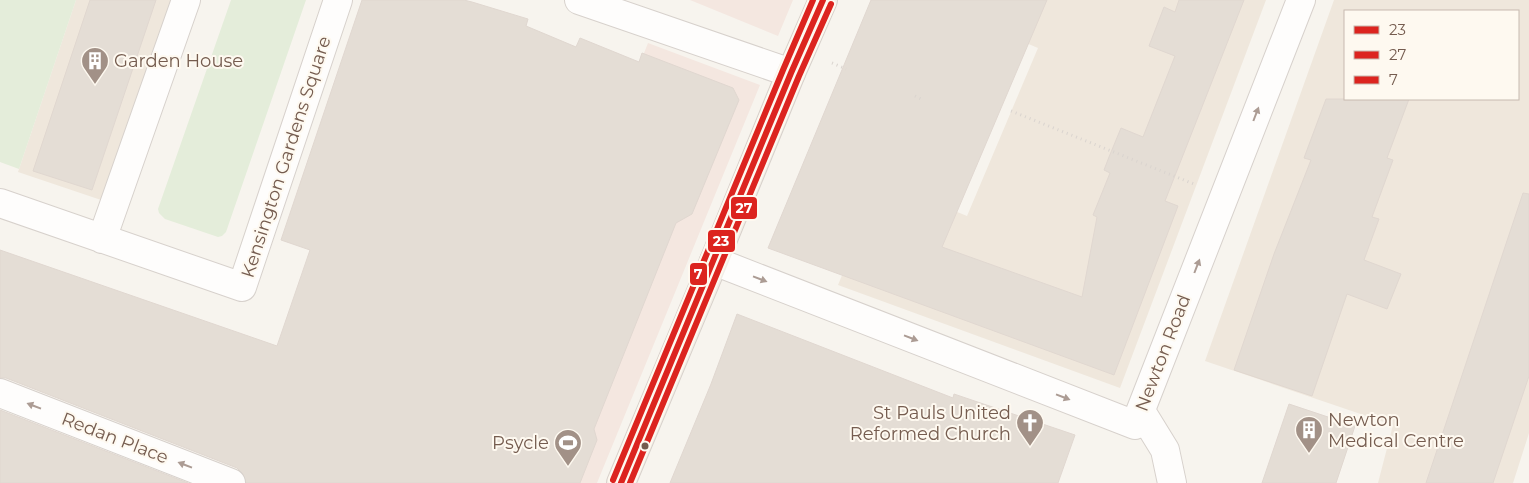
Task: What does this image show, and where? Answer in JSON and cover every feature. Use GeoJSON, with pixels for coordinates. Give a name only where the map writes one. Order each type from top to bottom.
{"type":"FeatureCollection","features":[{"type":"Feature","properties":{"kind":"main road"},"geometry":{"type":"LineString","coordinates":[[621,483],[823,0]]}},
{"type":"Feature","properties":{"kind":"street"},"geometry":{"type":"LineString","coordinates":[[102,239],[186,0]]}},
{"type":"Feature","properties":{"kind":"street","name":"Kensington Gardens Square"},"geometry":{"type":"LineString","coordinates":[[0,203],[242,287],[338,0]]}},
{"type":"Feature","properties":{"kind":"street"},"geometry":{"type":"LineString","coordinates":[[579,0],[791,73]]}},
{"type":"Feature","properties":{"kind":"street","name":"Newton Road"},"geometry":{"type":"LineString","coordinates":[[714,261],[1135,425],[1301,0]]}},
{"type":"Feature","properties":{"kind":"street","name":"Redan Place"},"geometry":{"type":"LineString","coordinates":[[0,393],[231,483]]}},
{"type":"Feature","properties":{"kind":"street"},"geometry":{"type":"LineString","coordinates":[[1141,411],[1165,450],[1172,483]]}},
{"type":"Feature","properties":{"kind":"path"},"geometry":{"type":"LineString","coordinates":[[915,96],[921,99]]}},
{"type":"Feature","properties":{"kind":"path"},"geometry":{"type":"LineString","coordinates":[[1011,111],[1224,196]]}},
{"type":"Feature","properties":{"kind":"shaded area","name":"Garden House"},"geometry":{"type":"Polygon","coordinates":[[[76,0],[181,0],[110,203],[18,172],[76,0]]]}},
{"type":"Feature","properties":{"kind":"shaded area"},"geometry":{"type":"Polygon","coordinates":[[[690,0],[793,0],[778,36],[690,0]]]}},
{"type":"Feature","properties":{"kind":"shaded area"},"geometry":{"type":"Polygon","coordinates":[[[953,0],[1266,0],[1120,388],[838,285],[881,181],[967,216],[1038,48],[949,11],[953,0]]]}},
{"type":"Feature","properties":{"kind":"shaded area"},"geometry":{"type":"Polygon","coordinates":[[[1334,0],[1529,0],[1529,433],[1513,483],[1378,483],[1393,425],[1205,361],[1334,0]]]}},
{"type":"Feature","properties":{"kind":"shaded area"},"geometry":{"type":"Polygon","coordinates":[[[648,43],[760,85],[597,483],[474,483],[648,43]]]}},
{"type":"Feature","properties":{"kind":"green space"},"geometry":{"type":"Polygon","coordinates":[[[0,0],[76,0],[19,169],[0,162],[0,0]]]}},
{"type":"Feature","properties":{"kind":"green space"},"geometry":{"type":"Polygon","coordinates":[[[231,0],[306,0],[226,232],[218,237],[165,219],[158,209],[231,0]]]}},
{"type":"Feature","properties":{"kind":"building","name":"Garden House"},"geometry":{"type":"Polygon","coordinates":[[[90,0],[156,0],[92,190],[33,171],[90,0]]]}},
{"type":"Feature","properties":{"kind":"building"},"geometry":{"type":"Polygon","coordinates":[[[362,0],[464,0],[472,2],[528,19],[526,26],[576,47],[580,38],[639,62],[642,53],[733,88],[739,100],[692,214],[676,223],[594,429],[597,440],[580,483],[246,483],[243,474],[237,468],[6,378],[0,378],[0,250],[277,346],[310,250],[281,240],[362,0]]]}},
{"type":"Feature","properties":{"kind":"building"},"geometry":{"type":"Polygon","coordinates":[[[871,0],[1047,0],[942,247],[1082,297],[1097,217],[1093,215],[1110,173],[1104,170],[1109,157],[1121,128],[1143,137],[1175,56],[1149,46],[1164,7],[1175,12],[1179,0],[1244,0],[1165,201],[1178,206],[1114,375],[768,248],[871,0]]]}},
{"type":"Feature","properties":{"kind":"building"},"geometry":{"type":"Polygon","coordinates":[[[1326,99],[1409,100],[1387,158],[1393,160],[1372,217],[1379,219],[1364,260],[1401,274],[1387,309],[1347,294],[1312,396],[1234,370],[1274,254],[1311,160],[1304,158],[1326,99]]]}},
{"type":"Feature","properties":{"kind":"building"},"geometry":{"type":"Polygon","coordinates":[[[1523,193],[1529,194],[1529,376],[1493,483],[1426,483],[1523,193]]]}},
{"type":"Feature","properties":{"kind":"building"},"geometry":{"type":"Polygon","coordinates":[[[737,314],[953,398],[954,394],[1075,435],[1058,483],[670,483],[711,384],[737,314]]]}},
{"type":"Feature","properties":{"kind":"building","name":"Newton Medical Centre"},"geometry":{"type":"Polygon","coordinates":[[[1289,404],[1355,426],[1336,483],[1262,483],[1289,404]]]}},
{"type":"Feature","properties":{"kind":"building"},"geometry":{"type":"Polygon","coordinates":[[[0,410],[188,483],[0,483],[0,410]]]}},
{"type":"Feature","properties":{"kind":"transit line","name":"7"},"geometry":{"type":"LineString","coordinates":[[613,480],[813,0]]}},
{"type":"Feature","properties":{"kind":"transit line","name":"23"},"geometry":{"type":"LineString","coordinates":[[621,483],[823,0]]}},
{"type":"Feature","properties":{"kind":"transit line","name":"27"},"geometry":{"type":"LineString","coordinates":[[630,483],[799,76],[831,4]]}},
{"type":"Feature","properties":{"kind":"place","name":"Garden House"},"geometry":{"type":"Point","coordinates":[95,85]}},
{"type":"Feature","properties":{"kind":"place","name":"St Pauls United Reformed Church"},"geometry":{"type":"Point","coordinates":[1030,447]}},
{"type":"Feature","properties":{"kind":"place","name":"Newton Medical Centre"},"geometry":{"type":"Point","coordinates":[1309,454]}},
{"type":"Feature","properties":{"kind":"place","name":"Psycle"},"geometry":{"type":"Point","coordinates":[568,467]}}]}
